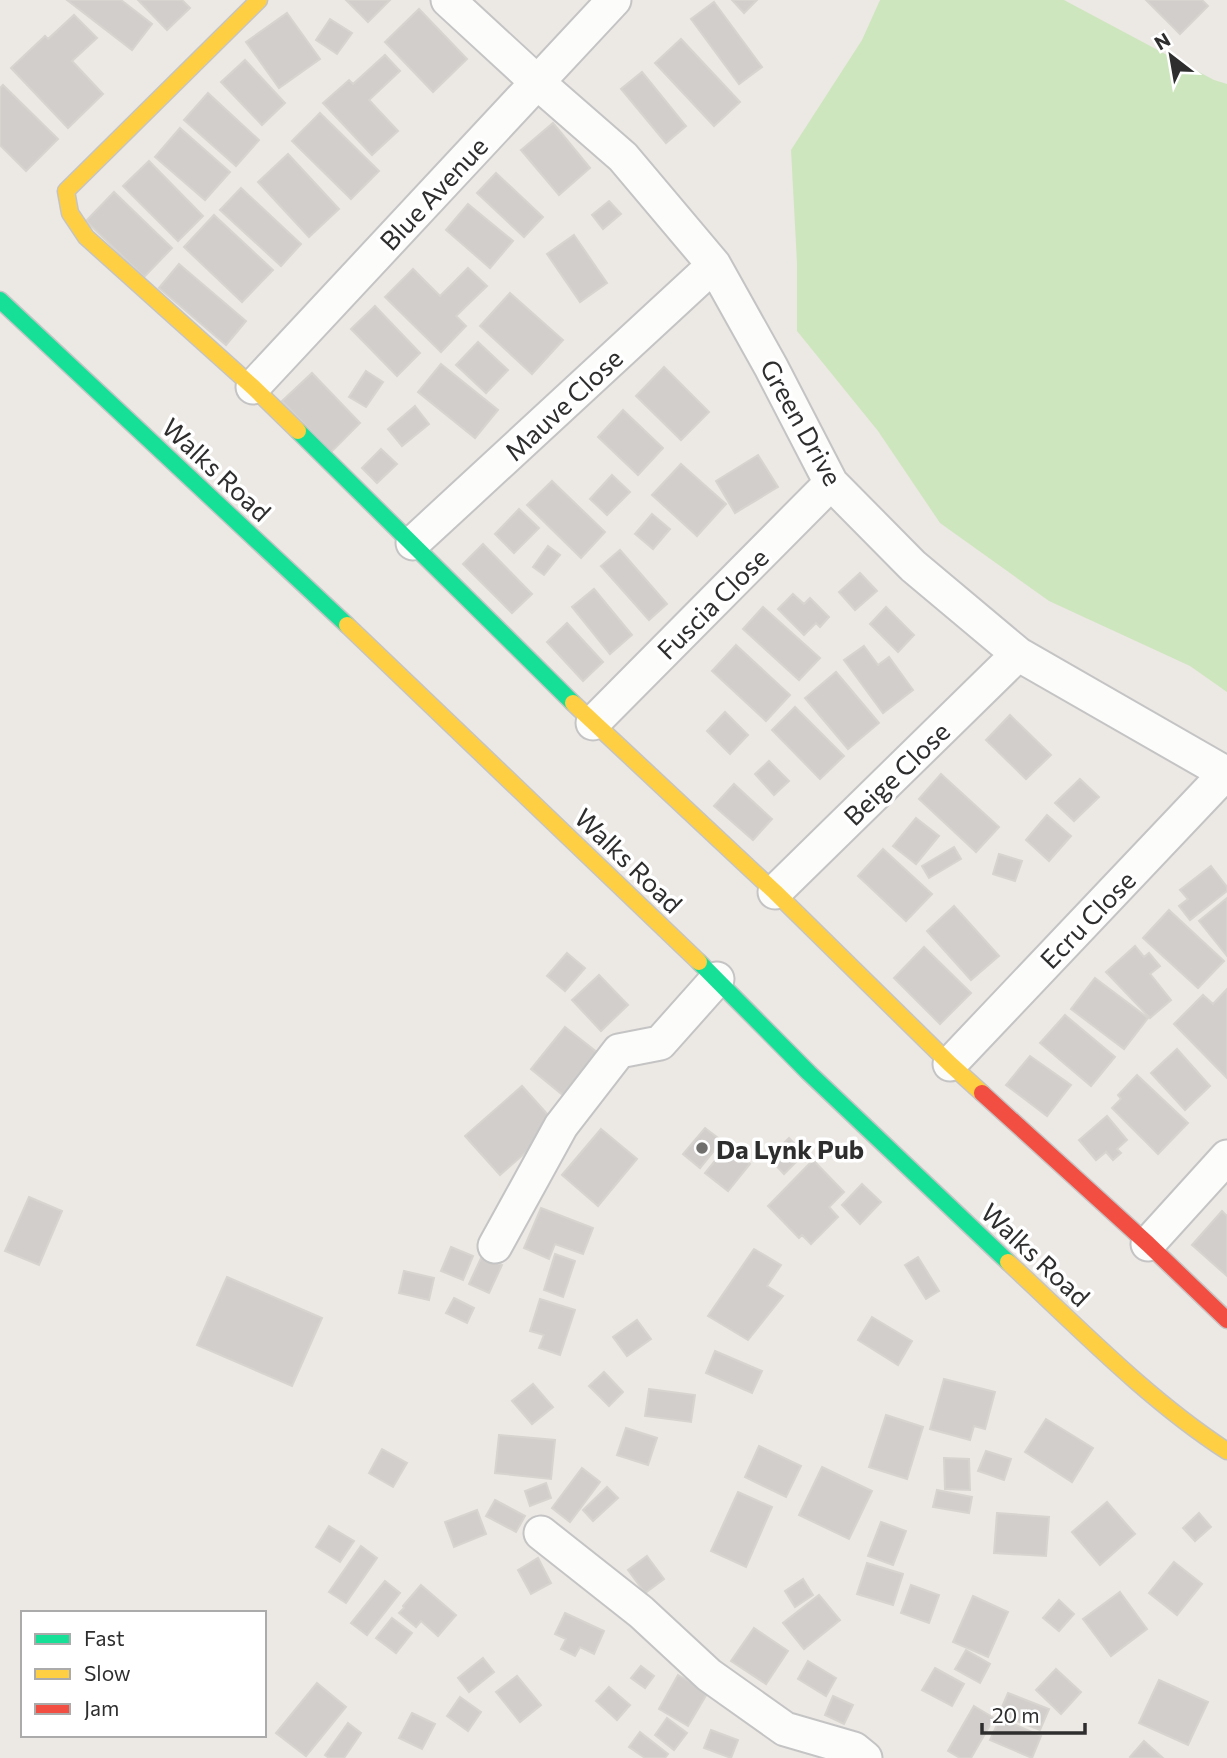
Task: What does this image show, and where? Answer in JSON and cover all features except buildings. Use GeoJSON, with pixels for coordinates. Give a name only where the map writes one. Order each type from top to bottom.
{"type":"FeatureCollection","features":[{"type":"Feature","properties":{"kind":"street"},"geometry":{"type":"LineString","coordinates":[[259,0],[66,191],[70,213],[86,237],[253,387],[593,723],[775,892],[950,1064],[1148,1244],[1227,1320]]}},
{"type":"Feature","properties":{"kind":"street","name":"Green Drive"},"geometry":{"type":"LineString","coordinates":[[448,0],[623,157],[714,265],[831,483],[913,566],[1018,654],[1226,774]]}},
{"type":"Feature","properties":{"kind":"street","name":"Blue Avenue"},"geometry":{"type":"LineString","coordinates":[[253,387],[614,0]]}},
{"type":"Feature","properties":{"kind":"street","name":"Mauve Close"},"geometry":{"type":"LineString","coordinates":[[413,543],[714,265]]}},
{"type":"Feature","properties":{"kind":"street","name":"Walks Road"},"geometry":{"type":"LineString","coordinates":[[0,300],[400,674],[718,979],[809,1073],[988,1244],[1144,1388],[1222,1440]]}},
{"type":"Feature","properties":{"kind":"street","name":"Fuscia Close"},"geometry":{"type":"LineString","coordinates":[[593,723],[831,483]]}},
{"type":"Feature","properties":{"kind":"street","name":"Beige Close"},"geometry":{"type":"LineString","coordinates":[[775,892],[1018,654]]}},
{"type":"Feature","properties":{"kind":"street","name":"Ecru Close"},"geometry":{"type":"LineString","coordinates":[[950,1064],[1226,774]]}},
{"type":"Feature","properties":{"kind":"street"},"geometry":{"type":"LineString","coordinates":[[495,1246],[561,1126],[619,1051],[660,1043],[718,979]]}},
{"type":"Feature","properties":{"kind":"street"},"geometry":{"type":"LineString","coordinates":[[1148,1244],[1227,1157]]}},
{"type":"Feature","properties":{"kind":"street"},"geometry":{"type":"LineString","coordinates":[[541,1533],[641,1612],[709,1675],[785,1729],[854,1749],[864,1758]]}},
{"type":"Feature","properties":{"kind":"green space"},"geometry":{"type":"Polygon","coordinates":[[[880,0],[1064,0],[1214,80],[1227,84],[1227,692],[1190,666],[1049,601],[940,523],[878,431],[797,331],[797,263],[791,150],[862,40],[880,0]]]}},
{"type":"Feature","properties":{"kind":"traffic: fast"},"geometry":{"type":"LineString","coordinates":[[0,300],[347,625]]}},
{"type":"Feature","properties":{"kind":"traffic: fast"},"geometry":{"type":"LineString","coordinates":[[298,431],[573,703]]}},
{"type":"Feature","properties":{"kind":"traffic: fast"},"geometry":{"type":"LineString","coordinates":[[699,962],[809,1073],[1008,1262]]}},
{"type":"Feature","properties":{"kind":"traffic: slow"},"geometry":{"type":"LineString","coordinates":[[259,0],[66,191],[70,213],[86,237],[298,431]]}},
{"type":"Feature","properties":{"kind":"traffic: slow"},"geometry":{"type":"LineString","coordinates":[[347,625],[699,962]]}},
{"type":"Feature","properties":{"kind":"traffic: slow"},"geometry":{"type":"LineString","coordinates":[[573,703],[775,892],[982,1093]]}},
{"type":"Feature","properties":{"kind":"traffic: slow"},"geometry":{"type":"LineString","coordinates":[[1008,1262],[1141,1386],[1227,1451]]}},
{"type":"Feature","properties":{"kind":"traffic: jam"},"geometry":{"type":"LineString","coordinates":[[982,1093],[1227,1320]]}},
{"type":"Feature","properties":{"kind":"place","name":"Da Lynk Pub"},"geometry":{"type":"Point","coordinates":[702,1148]}}]}
